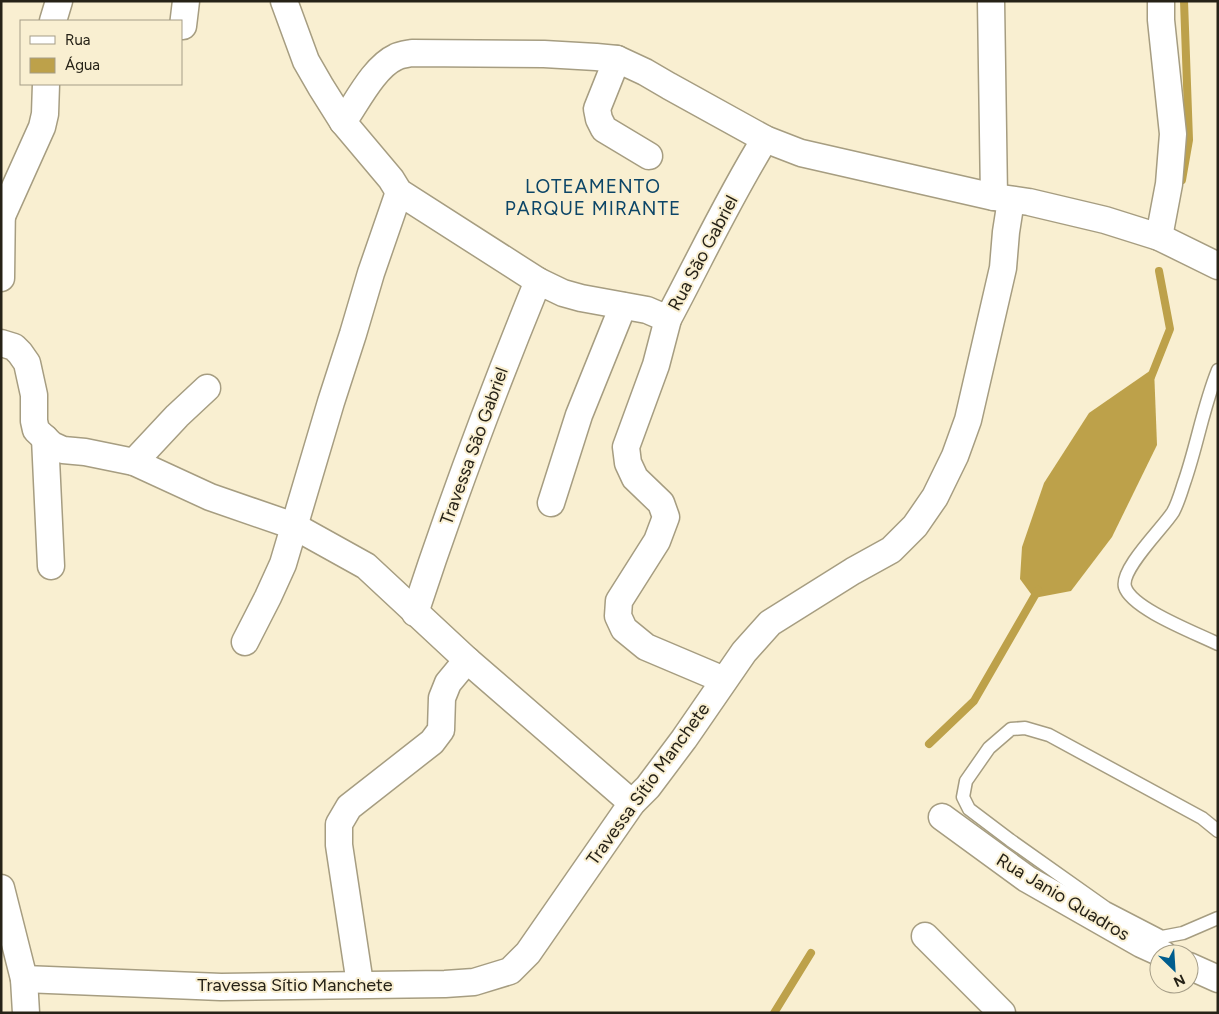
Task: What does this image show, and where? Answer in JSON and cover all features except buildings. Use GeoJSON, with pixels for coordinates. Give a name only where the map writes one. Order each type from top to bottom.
{"type":"FeatureCollection","features":[{"type":"Feature","properties":{"kind":"street"},"geometry":{"type":"LineString","coordinates":[[54,20],[59,1]]}},
{"type":"Feature","properties":{"kind":"street","name":"Rua São Gabriel"},"geometry":{"type":"LineString","coordinates":[[284,1],[306,61],[343,122],[391,179],[399,192],[538,281],[563,293],[647,310],[668,319],[744,174],[765,139]]}},
{"type":"Feature","properties":{"kind":"street","name":"Travessa Sítio Manchete"},"geometry":{"type":"LineString","coordinates":[[24,979],[221,987],[474,982],[510,971],[528,953],[632,803],[648,786],[684,739],[744,652],[770,623],[846,575],[891,550],[915,526],[935,497],[955,456],[968,420],[1003,268],[1006,232],[1002,199],[992,1]]}},
{"type":"Feature","properties":{"kind":"street"},"geometry":{"type":"LineString","coordinates":[[1159,237],[1168,184],[1173,134],[1161,20],[1161,1]]}},
{"type":"Feature","properties":{"kind":"street"},"geometry":{"type":"LineString","coordinates":[[343,122],[374,76],[397,56],[412,53],[596,56],[616,60],[646,72],[765,139],[801,153],[1002,199],[1030,202],[1105,220],[1159,237],[1218,266]]}},
{"type":"Feature","properties":{"kind":"street"},"geometry":{"type":"LineString","coordinates":[[616,60],[597,108],[600,119],[604,130],[649,156]]}},
{"type":"Feature","properties":{"kind":"street"},"geometry":{"type":"LineString","coordinates":[[2,216],[42,127],[46,114],[46,85]]}},
{"type":"Feature","properties":{"kind":"street"},"geometry":{"type":"LineString","coordinates":[[1,179],[1,278]]}},
{"type":"Feature","properties":{"kind":"street"},"geometry":{"type":"LineString","coordinates":[[245,642],[283,564],[371,273],[399,192]]}},
{"type":"Feature","properties":{"kind":"street","name":"Travessa São Gabriel"},"geometry":{"type":"LineString","coordinates":[[415,613],[450,506],[500,373],[538,281]]}},
{"type":"Feature","properties":{"kind":"street"},"geometry":{"type":"LineString","coordinates":[[551,504],[580,415],[623,306]]}},
{"type":"Feature","properties":{"kind":"street"},"geometry":{"type":"LineString","coordinates":[[668,319],[656,365],[626,447],[628,463],[635,478],[661,503],[666,517],[657,541],[619,601],[618,616],[624,629],[646,647],[724,680]]}},
{"type":"Feature","properties":{"kind":"street"},"geometry":{"type":"LineString","coordinates":[[1,343],[14,347],[20,352],[27,363],[34,395],[36,430],[54,444],[134,462],[210,497],[294,526],[366,566],[467,660],[632,803]]}},
{"type":"Feature","properties":{"kind":"street"},"geometry":{"type":"LineString","coordinates":[[134,462],[177,416],[207,388]]}},
{"type":"Feature","properties":{"kind":"street"},"geometry":{"type":"LineString","coordinates":[[51,566],[54,444]]}},
{"type":"Feature","properties":{"kind":"street"},"geometry":{"type":"LineString","coordinates":[[360,984],[339,845],[339,824],[349,807],[432,742],[442,730],[442,698],[448,683],[467,660]]}},
{"type":"Feature","properties":{"kind":"street","name":"Rua Janio Quadros"},"geometry":{"type":"LineString","coordinates":[[942,817],[1027,879],[1149,948]]}},
{"type":"Feature","properties":{"kind":"street"},"geometry":{"type":"LineString","coordinates":[[1,888],[24,979],[26,1013]]}},
{"type":"Feature","properties":{"kind":"street"},"geometry":{"type":"LineString","coordinates":[[925,936],[1002,1013]]}},
{"type":"Feature","properties":{"kind":"street"},"geometry":{"type":"LineString","coordinates":[[1199,970],[1218,979]]}},
{"type":"Feature","properties":{"kind":"lane"},"geometry":{"type":"LineString","coordinates":[[1218,370],[1209,392],[1188,472],[1174,510],[1136,558],[1125,578],[1125,586],[1129,596],[1141,606],[1218,644]]}},
{"type":"Feature","properties":{"kind":"lane"},"geometry":{"type":"LineString","coordinates":[[1218,832],[1202,818],[1049,735],[1025,728],[1011,729],[989,748],[966,781],[963,797],[969,809],[1106,908],[1162,937],[1182,933],[1218,918]]}},
{"type":"Feature","properties":{"kind":"water"},"geometry":{"type":"Polygon","coordinates":[[[1154,368],[1157,445],[1112,537],[1071,591],[1034,598],[1020,579],[1022,547],[1044,483],[1089,413],[1154,368]]]}},
{"type":"Feature","properties":{"kind":"waterway"},"geometry":{"type":"LineString","coordinates":[[1182,180],[1189,140],[1184,1]]}},
{"type":"Feature","properties":{"kind":"waterway"},"geometry":{"type":"LineString","coordinates":[[1151,377],[1170,329],[1159,271]]}},
{"type":"Feature","properties":{"kind":"waterway"},"geometry":{"type":"LineString","coordinates":[[929,744],[974,701],[1038,590]]}},
{"type":"Feature","properties":{"kind":"waterway"},"geometry":{"type":"LineString","coordinates":[[774,1013],[811,953]]}},
{"type":"Feature","properties":{"kind":"district","name":"LOTEAMENTO PARQUE MIRANTE"},"geometry":{"type":"Point","coordinates":[593,197]}}]}
